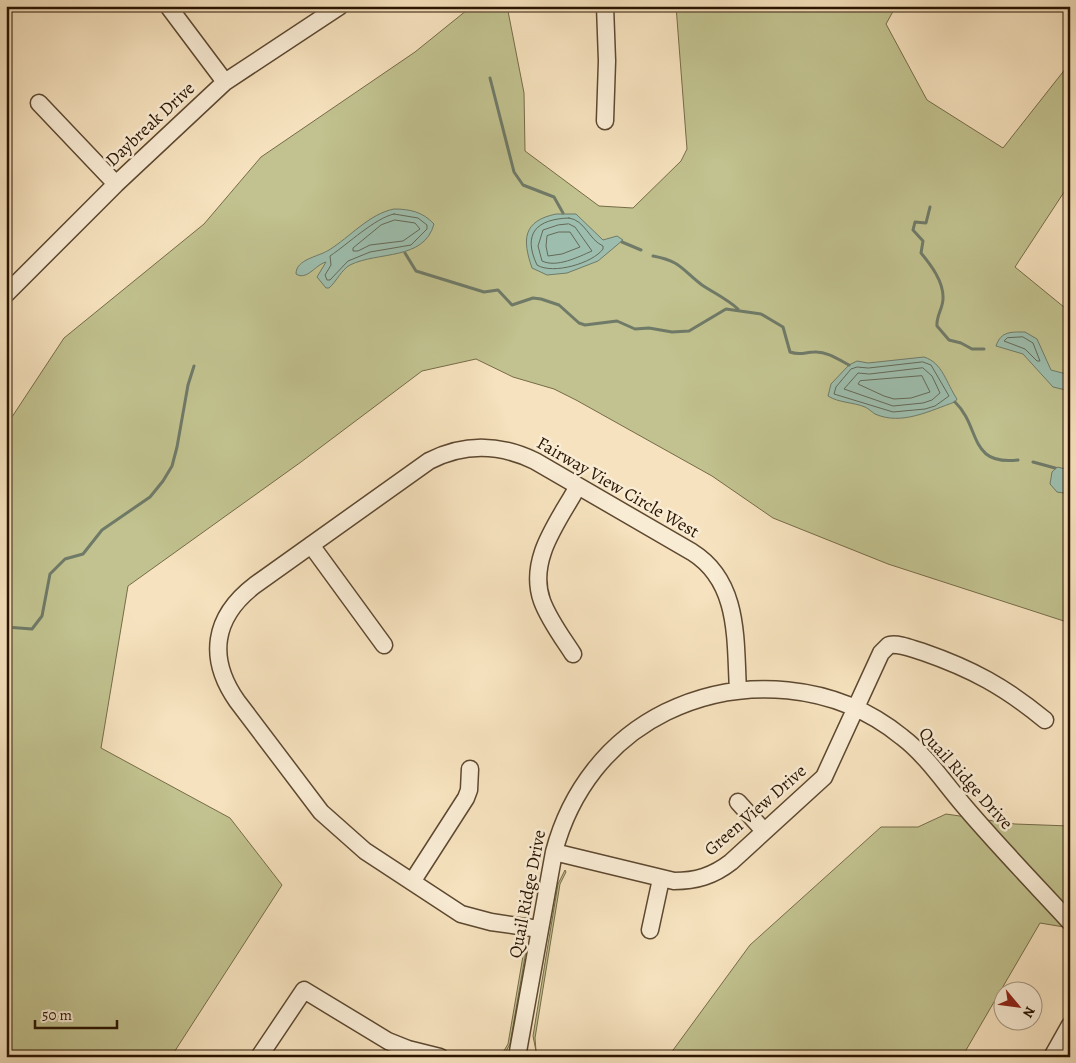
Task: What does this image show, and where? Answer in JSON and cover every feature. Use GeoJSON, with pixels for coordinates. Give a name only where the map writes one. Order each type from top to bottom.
{"type":"FeatureCollection","features":[{"type":"Feature","properties":{"kind":"street"},"geometry":{"type":"LineString","coordinates":[[168,6],[225,82]]}},
{"type":"Feature","properties":{"kind":"street","name":"Daybreak Drive"},"geometry":{"type":"LineString","coordinates":[[8,286],[225,82],[340,6]]}},
{"type":"Feature","properties":{"kind":"street"},"geometry":{"type":"LineString","coordinates":[[604,121],[607,61],[605,6]]}},
{"type":"Feature","properties":{"kind":"street"},"geometry":{"type":"LineString","coordinates":[[40,103],[116,184]]}},
{"type":"Feature","properties":{"kind":"street","name":"Fairway View Circle West"},"geometry":{"type":"LineString","coordinates":[[539,929],[491,922],[466,916],[365,852],[328,820],[237,701],[222,673],[218,660],[219,641],[225,618],[233,605],[245,592],[416,469],[437,456],[455,451],[491,447],[519,454],[578,486],[697,555],[714,569],[725,588],[730,602],[738,690]]}},
{"type":"Feature","properties":{"kind":"street"},"geometry":{"type":"LineString","coordinates":[[574,654],[544,607],[538,588],[538,573],[545,544],[578,486]]}},
{"type":"Feature","properties":{"kind":"street"},"geometry":{"type":"LineString","coordinates":[[311,545],[384,645]]}},
{"type":"Feature","properties":{"kind":"street","name":"Green View Drive"},"geometry":{"type":"LineString","coordinates":[[554,852],[661,879],[689,881],[715,873],[824,777],[882,654],[887,647],[896,644],[956,664],[986,677],[1015,696],[1045,720]]}},
{"type":"Feature","properties":{"kind":"street","name":"Quail Ridge Drive"},"geometry":{"type":"LineString","coordinates":[[516,1057],[554,852],[560,829],[576,795],[593,771],[631,733],[680,706],[712,695],[738,690],[803,692],[827,698],[856,710],[902,736],[917,750],[967,809],[1070,922]]}},
{"type":"Feature","properties":{"kind":"street"},"geometry":{"type":"LineString","coordinates":[[412,882],[466,798],[469,790],[470,769]]}},
{"type":"Feature","properties":{"kind":"street"},"geometry":{"type":"LineString","coordinates":[[738,802],[764,831]]}},
{"type":"Feature","properties":{"kind":"street"},"geometry":{"type":"LineString","coordinates":[[650,930],[661,879]]}},
{"type":"Feature","properties":{"kind":"street"},"geometry":{"type":"LineString","coordinates":[[259,1057],[304,990],[405,1053],[440,1057]]}},
{"type":"Feature","properties":{"kind":"street"},"geometry":{"type":"LineString","coordinates":[[1052,1057],[1070,1025]]}},
{"type":"Feature","properties":{"kind":"green space"},"geometry":{"type":"Polygon","coordinates":[[[472,6],[507,6],[524,93],[525,151],[599,206],[633,208],[681,161],[687,149],[676,6],[896,6],[886,24],[927,100],[1003,148],[1070,63],[1070,183],[1015,267],[1070,312],[1070,623],[888,564],[773,518],[712,476],[554,389],[513,377],[476,359],[422,371],[301,462],[128,586],[101,748],[230,818],[282,885],[171,1057],[6,1057],[6,426],[64,338],[204,224],[261,157],[415,52],[472,6]]]}},
{"type":"Feature","properties":{"kind":"green space"},"geometry":{"type":"Polygon","coordinates":[[[946,814],[1015,824],[1070,826],[1070,928],[1040,923],[1007,980],[994,980],[994,1002],[962,1057],[668,1057],[750,945],[881,827],[918,827],[946,814]]]}},
{"type":"Feature","properties":{"kind":"green space"},"geometry":{"type":"Polygon","coordinates":[[[565,870],[566,872],[560,884],[535,1038],[536,1051],[533,1036],[558,884],[565,870]]]}},
{"type":"Feature","properties":{"kind":"green space"},"geometry":{"type":"Polygon","coordinates":[[[524,939],[526,951],[510,1044],[504,1055],[502,1054],[508,1044],[524,950],[522,940],[524,939]]]}},
{"type":"Feature","properties":{"kind":"water"},"geometry":{"type":"Polygon","coordinates":[[[394,209],[416,212],[434,224],[429,236],[421,244],[410,250],[350,265],[329,288],[326,288],[317,277],[326,262],[304,276],[296,274],[300,265],[308,259],[337,245],[360,226],[376,216],[394,209]]]}},
{"type":"Feature","properties":{"kind":"water"},"geometry":{"type":"Polygon","coordinates":[[[556,214],[576,214],[603,240],[617,236],[623,240],[598,261],[567,273],[547,275],[532,268],[526,240],[531,227],[537,221],[556,214]]]}},
{"type":"Feature","properties":{"kind":"water"},"geometry":{"type":"Polygon","coordinates":[[[1025,332],[1037,339],[1051,370],[1070,375],[1070,391],[1053,387],[1023,354],[996,346],[1001,337],[1007,333],[1025,332]]]}},
{"type":"Feature","properties":{"kind":"water"},"geometry":{"type":"Polygon","coordinates":[[[924,357],[936,364],[944,374],[957,399],[955,402],[916,416],[896,418],[875,414],[865,407],[828,396],[831,384],[849,365],[857,361],[868,363],[924,357]]]}},
{"type":"Feature","properties":{"kind":"water"},"geometry":{"type":"Polygon","coordinates":[[[1057,467],[1070,470],[1070,494],[1057,492],[1050,484],[1052,472],[1057,467]]]}},
{"type":"Feature","properties":{"kind":"waterway"},"geometry":{"type":"LineString","coordinates":[[490,78],[514,172],[523,185],[554,197],[563,213]]}},
{"type":"Feature","properties":{"kind":"waterway"},"geometry":{"type":"LineString","coordinates":[[930,207],[926,223],[915,222],[913,230],[923,241],[921,253],[933,268],[943,293],[943,302],[937,326],[949,340],[961,343],[972,349],[984,349]]}},
{"type":"Feature","properties":{"kind":"waterway"},"geometry":{"type":"LineString","coordinates":[[622,242],[641,250]]}},
{"type":"Feature","properties":{"kind":"waterway"},"geometry":{"type":"LineString","coordinates":[[405,253],[416,271],[484,292],[498,290],[512,305],[533,298],[541,299],[559,305],[579,323],[585,325],[617,321],[635,329],[649,328],[672,332],[689,331],[726,309],[761,314],[783,327],[790,352],[800,354],[823,353],[849,365]]}},
{"type":"Feature","properties":{"kind":"waterway"},"geometry":{"type":"LineString","coordinates":[[653,256],[676,263],[702,285],[738,309]]}},
{"type":"Feature","properties":{"kind":"waterway"},"geometry":{"type":"LineString","coordinates":[[6,627],[32,629],[42,616],[50,574],[65,559],[83,554],[102,530],[150,497],[163,481],[172,466],[188,385],[194,366]]}},
{"type":"Feature","properties":{"kind":"waterway"},"geometry":{"type":"LineString","coordinates":[[955,402],[969,422],[977,443],[983,451],[991,457],[1002,460],[1018,460]]}},
{"type":"Feature","properties":{"kind":"waterway"},"geometry":{"type":"LineString","coordinates":[[1033,462],[1055,468]]}}]}
